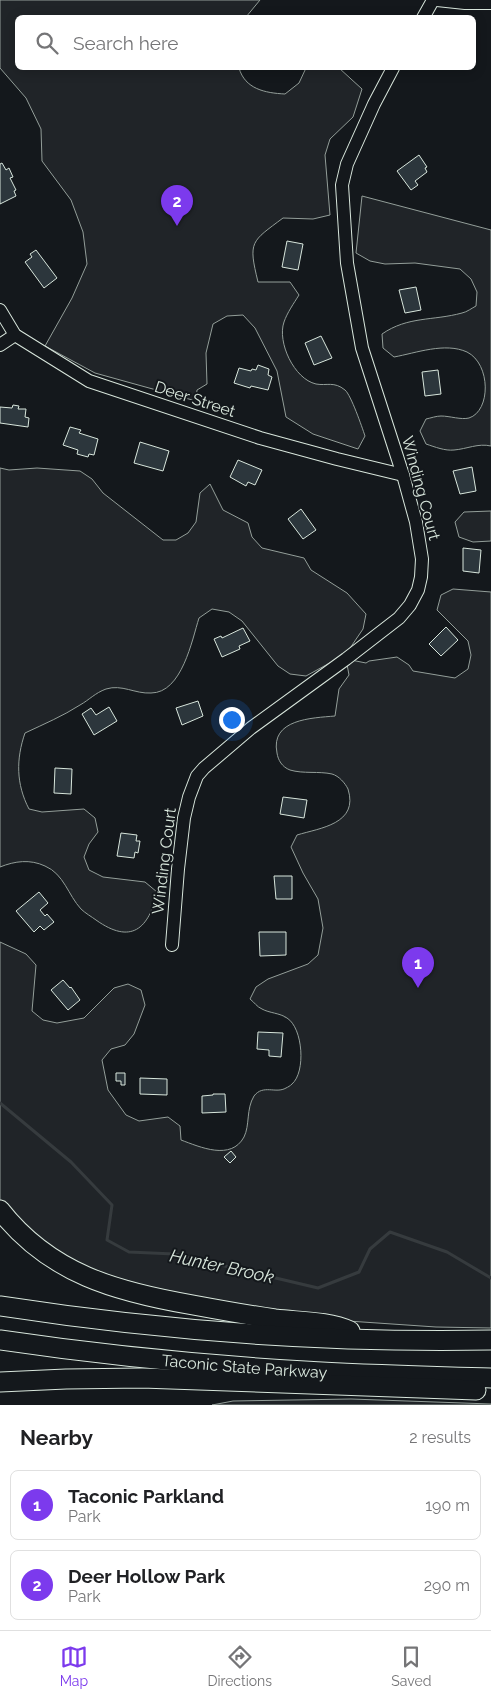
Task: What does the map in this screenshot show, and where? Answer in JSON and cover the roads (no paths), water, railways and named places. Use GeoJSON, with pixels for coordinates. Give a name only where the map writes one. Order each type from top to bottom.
{"type":"FeatureCollection","features":[{"type":"Feature","properties":{"kind":"highway"},"geometry":{"type":"LineString","coordinates":[[0,1210],[27,1240],[45,1254],[96,1282],[132,1293],[186,1304],[276,1319],[339,1326],[370,1340]]}},
{"type":"Feature","properties":{"kind":"highway","name":"Taconic State Parkway"},"geometry":{"type":"LineString","coordinates":[[0,1306],[166,1327],[264,1335],[370,1340],[491,1340]]}},
{"type":"Feature","properties":{"kind":"highway","name":"Taconic State Parkway"},"geometry":{"type":"LineString","coordinates":[[0,1340],[101,1354],[224,1366],[324,1372],[491,1378]]}},
{"type":"Feature","properties":{"kind":"highway"},"geometry":{"type":"LineString","coordinates":[[0,1382],[142,1378],[429,1390],[491,1390]]}},
{"type":"Feature","properties":{"kind":"street"},"geometry":{"type":"LineString","coordinates":[[425,15],[435,0],[491,3]]}},
{"type":"Feature","properties":{"kind":"street","name":"Winding Court"},"geometry":{"type":"LineString","coordinates":[[172,945],[184,818],[197,776],[252,728],[399,618],[410,605],[418,590],[422,559],[416,522],[404,475],[362,348],[347,263],[342,185],[347,164],[374,104],[392,70]]}},
{"type":"Feature","properties":{"kind":"street","name":"Deer Street"},"geometry":{"type":"LineString","coordinates":[[0,310],[15,335],[89,381],[260,438],[404,475]]}},
{"type":"Feature","properties":{"kind":"street"},"geometry":{"type":"LineString","coordinates":[[0,345],[15,335]]}},
{"type":"Feature","properties":{"kind":"waterway","name":"Hunter Brook"},"geometry":{"type":"LineString","coordinates":[[0,1103],[71,1162],[112,1205],[107,1240],[129,1252],[174,1254],[318,1288],[359,1272],[370,1249],[390,1232],[447,1252],[491,1278]]}},
{"type":"Feature","properties":{"kind":"place","name":"Deer Hollow Park"},"geometry":{"type":"Point","coordinates":[177,226]}},
{"type":"Feature","properties":{"kind":"place","name":"Taconic Parkland"},"geometry":{"type":"Point","coordinates":[418,988]}}]}
